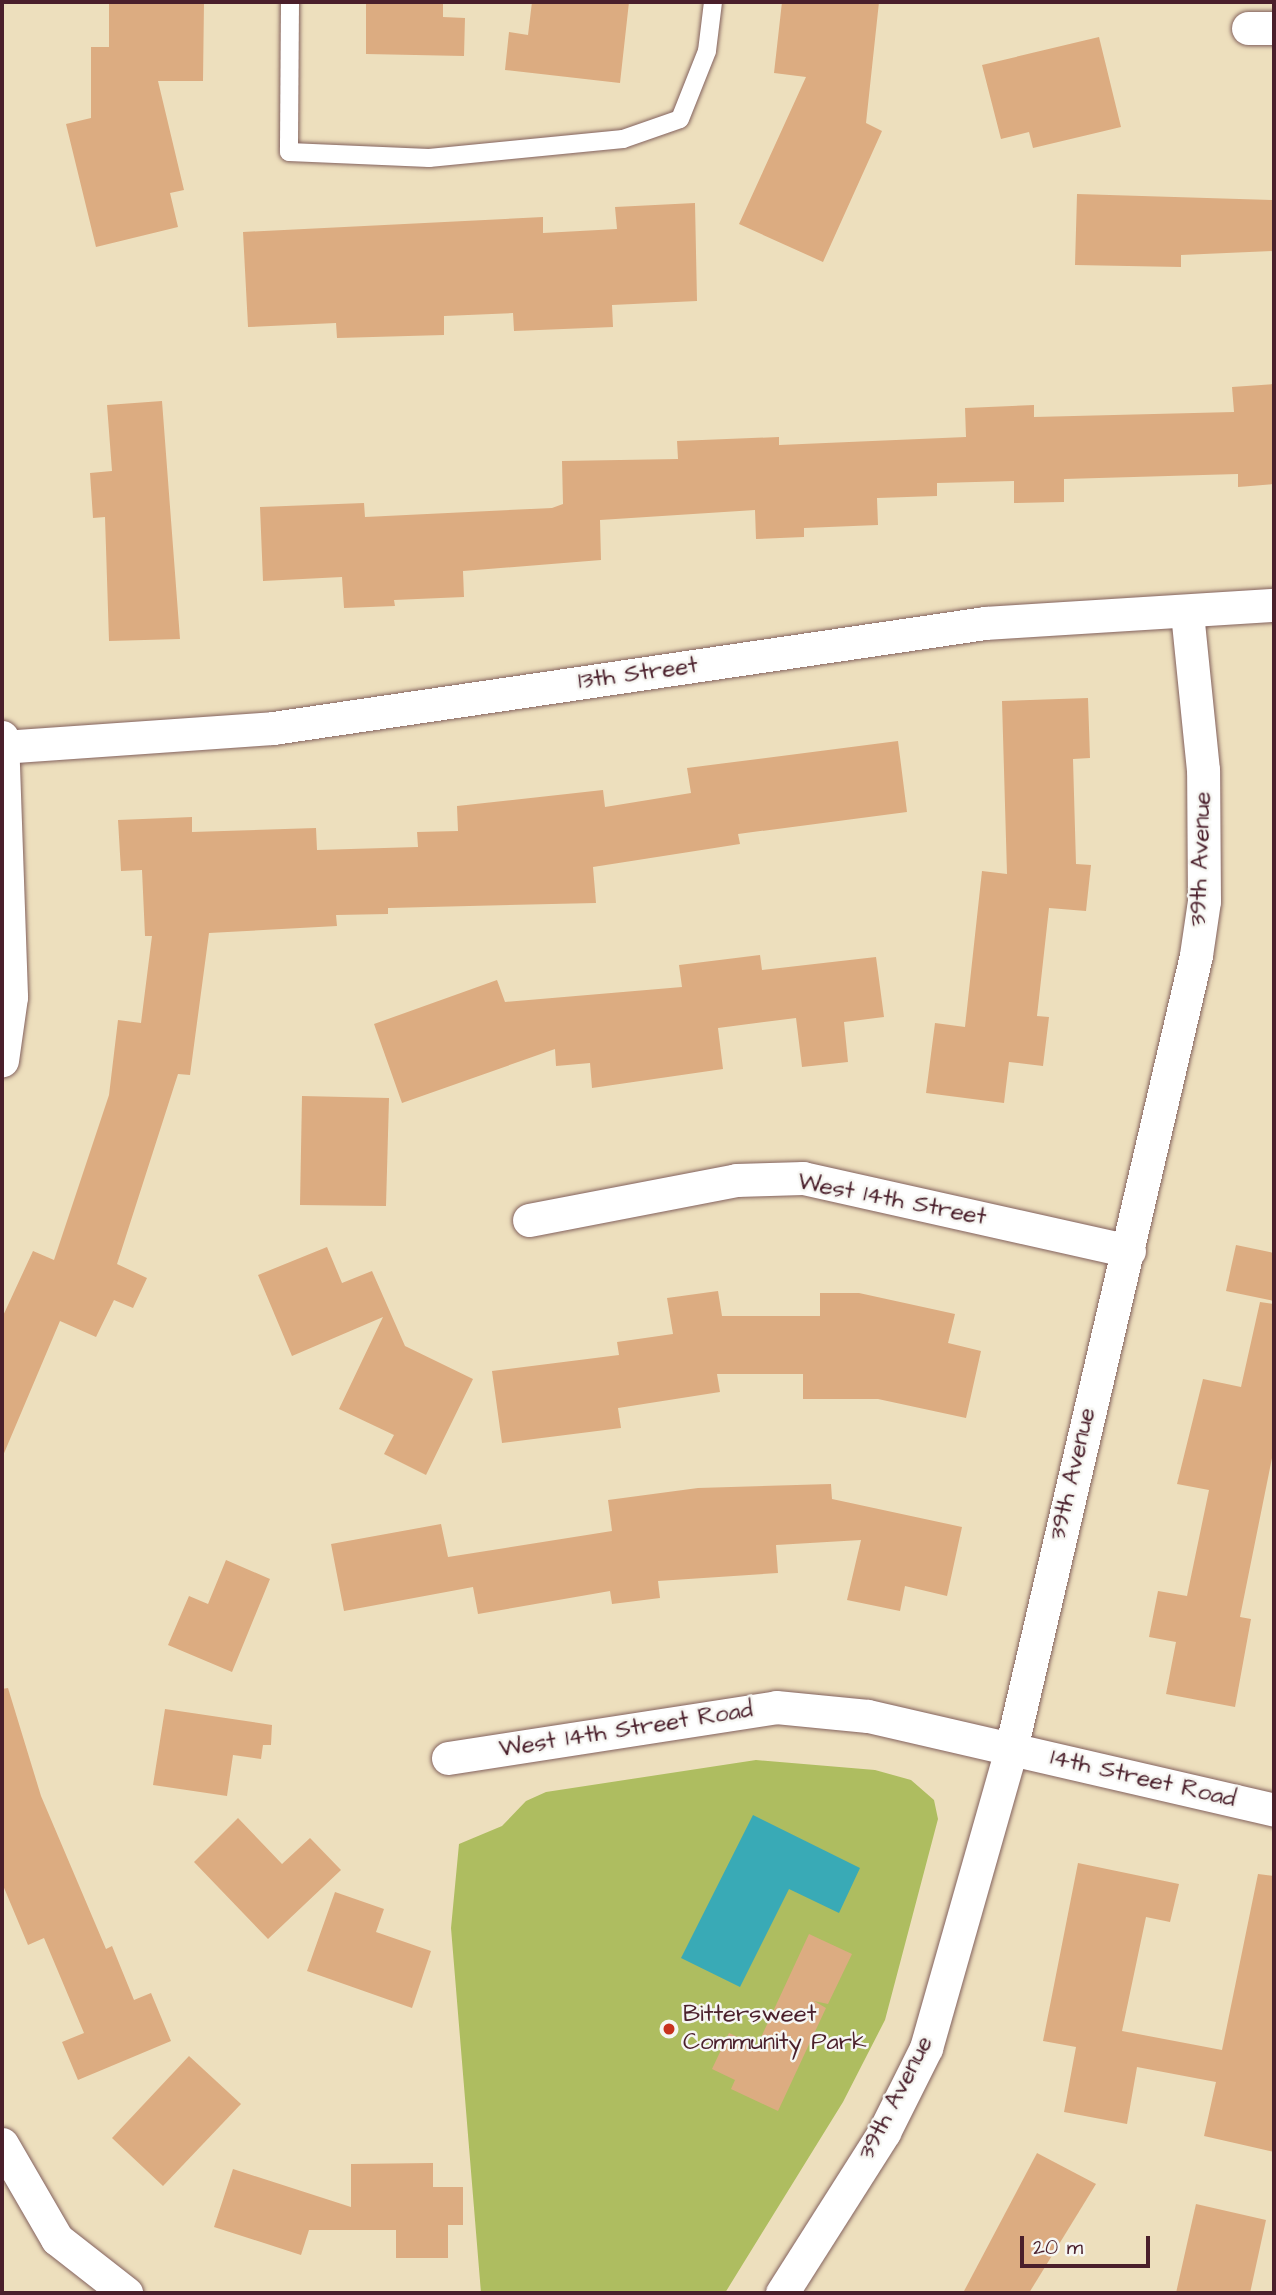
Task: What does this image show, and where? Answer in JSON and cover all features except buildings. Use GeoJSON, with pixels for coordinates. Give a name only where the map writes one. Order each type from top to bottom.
{"type":"FeatureCollection","features":[{"type":"Feature","properties":{"kind":"street","name":"13th Street"},"geometry":{"type":"LineString","coordinates":[[2,747],[273,728],[985,623],[1274,605]]}},
{"type":"Feature","properties":{"kind":"street","name":"39th Avenue"},"geometry":{"type":"LineString","coordinates":[[782,2293],[884,2132],[926,2048],[1011,1749],[1129,1251],[1204,901],[1203,770],[1187,612]]}},
{"type":"Feature","properties":{"kind":"street"},"geometry":{"type":"LineString","coordinates":[[2,737],[11,997],[2,1060]]}},
{"type":"Feature","properties":{"kind":"street","name":"West 14th Street"},"geometry":{"type":"LineString","coordinates":[[529,1220],[736,1180],[803,1178],[1129,1251]]}},
{"type":"Feature","properties":{"kind":"street","name":"West 14th Street Road"},"geometry":{"type":"LineString","coordinates":[[448,1758],[776,1707],[868,1716],[1011,1749]]}},
{"type":"Feature","properties":{"kind":"street","name":"14th Street Road"},"geometry":{"type":"LineString","coordinates":[[1011,1749],[1274,1810]]}},
{"type":"Feature","properties":{"kind":"street"},"geometry":{"type":"LineString","coordinates":[[2,2144],[57,2239],[126,2293]]}},
{"type":"Feature","properties":{"kind":"lane"},"geometry":{"type":"LineString","coordinates":[[290,2],[289,152],[429,158],[623,139],[680,119],[707,51],[713,2]]}},
{"type":"Feature","properties":{"kind":"green space","name":"Bittersweet Community Park"},"geometry":{"type":"Polygon","coordinates":[[[756,1760],[875,1770],[911,1780],[934,1800],[938,1819],[885,2020],[843,2102],[725,2293],[481,2293],[451,1928],[459,1844],[502,1826],[526,1801],[546,1792],[756,1760]]]}},
{"type":"Feature","properties":{"kind":"water"},"geometry":{"type":"Polygon","coordinates":[[[753,1815],[860,1868],[839,1913],[789,1889],[740,1987],[681,1958],[753,1815]]]}},
{"type":"Feature","properties":{"kind":"place","name":"Bittersweet Community Park"},"geometry":{"type":"Point","coordinates":[669,2029]}}]}
